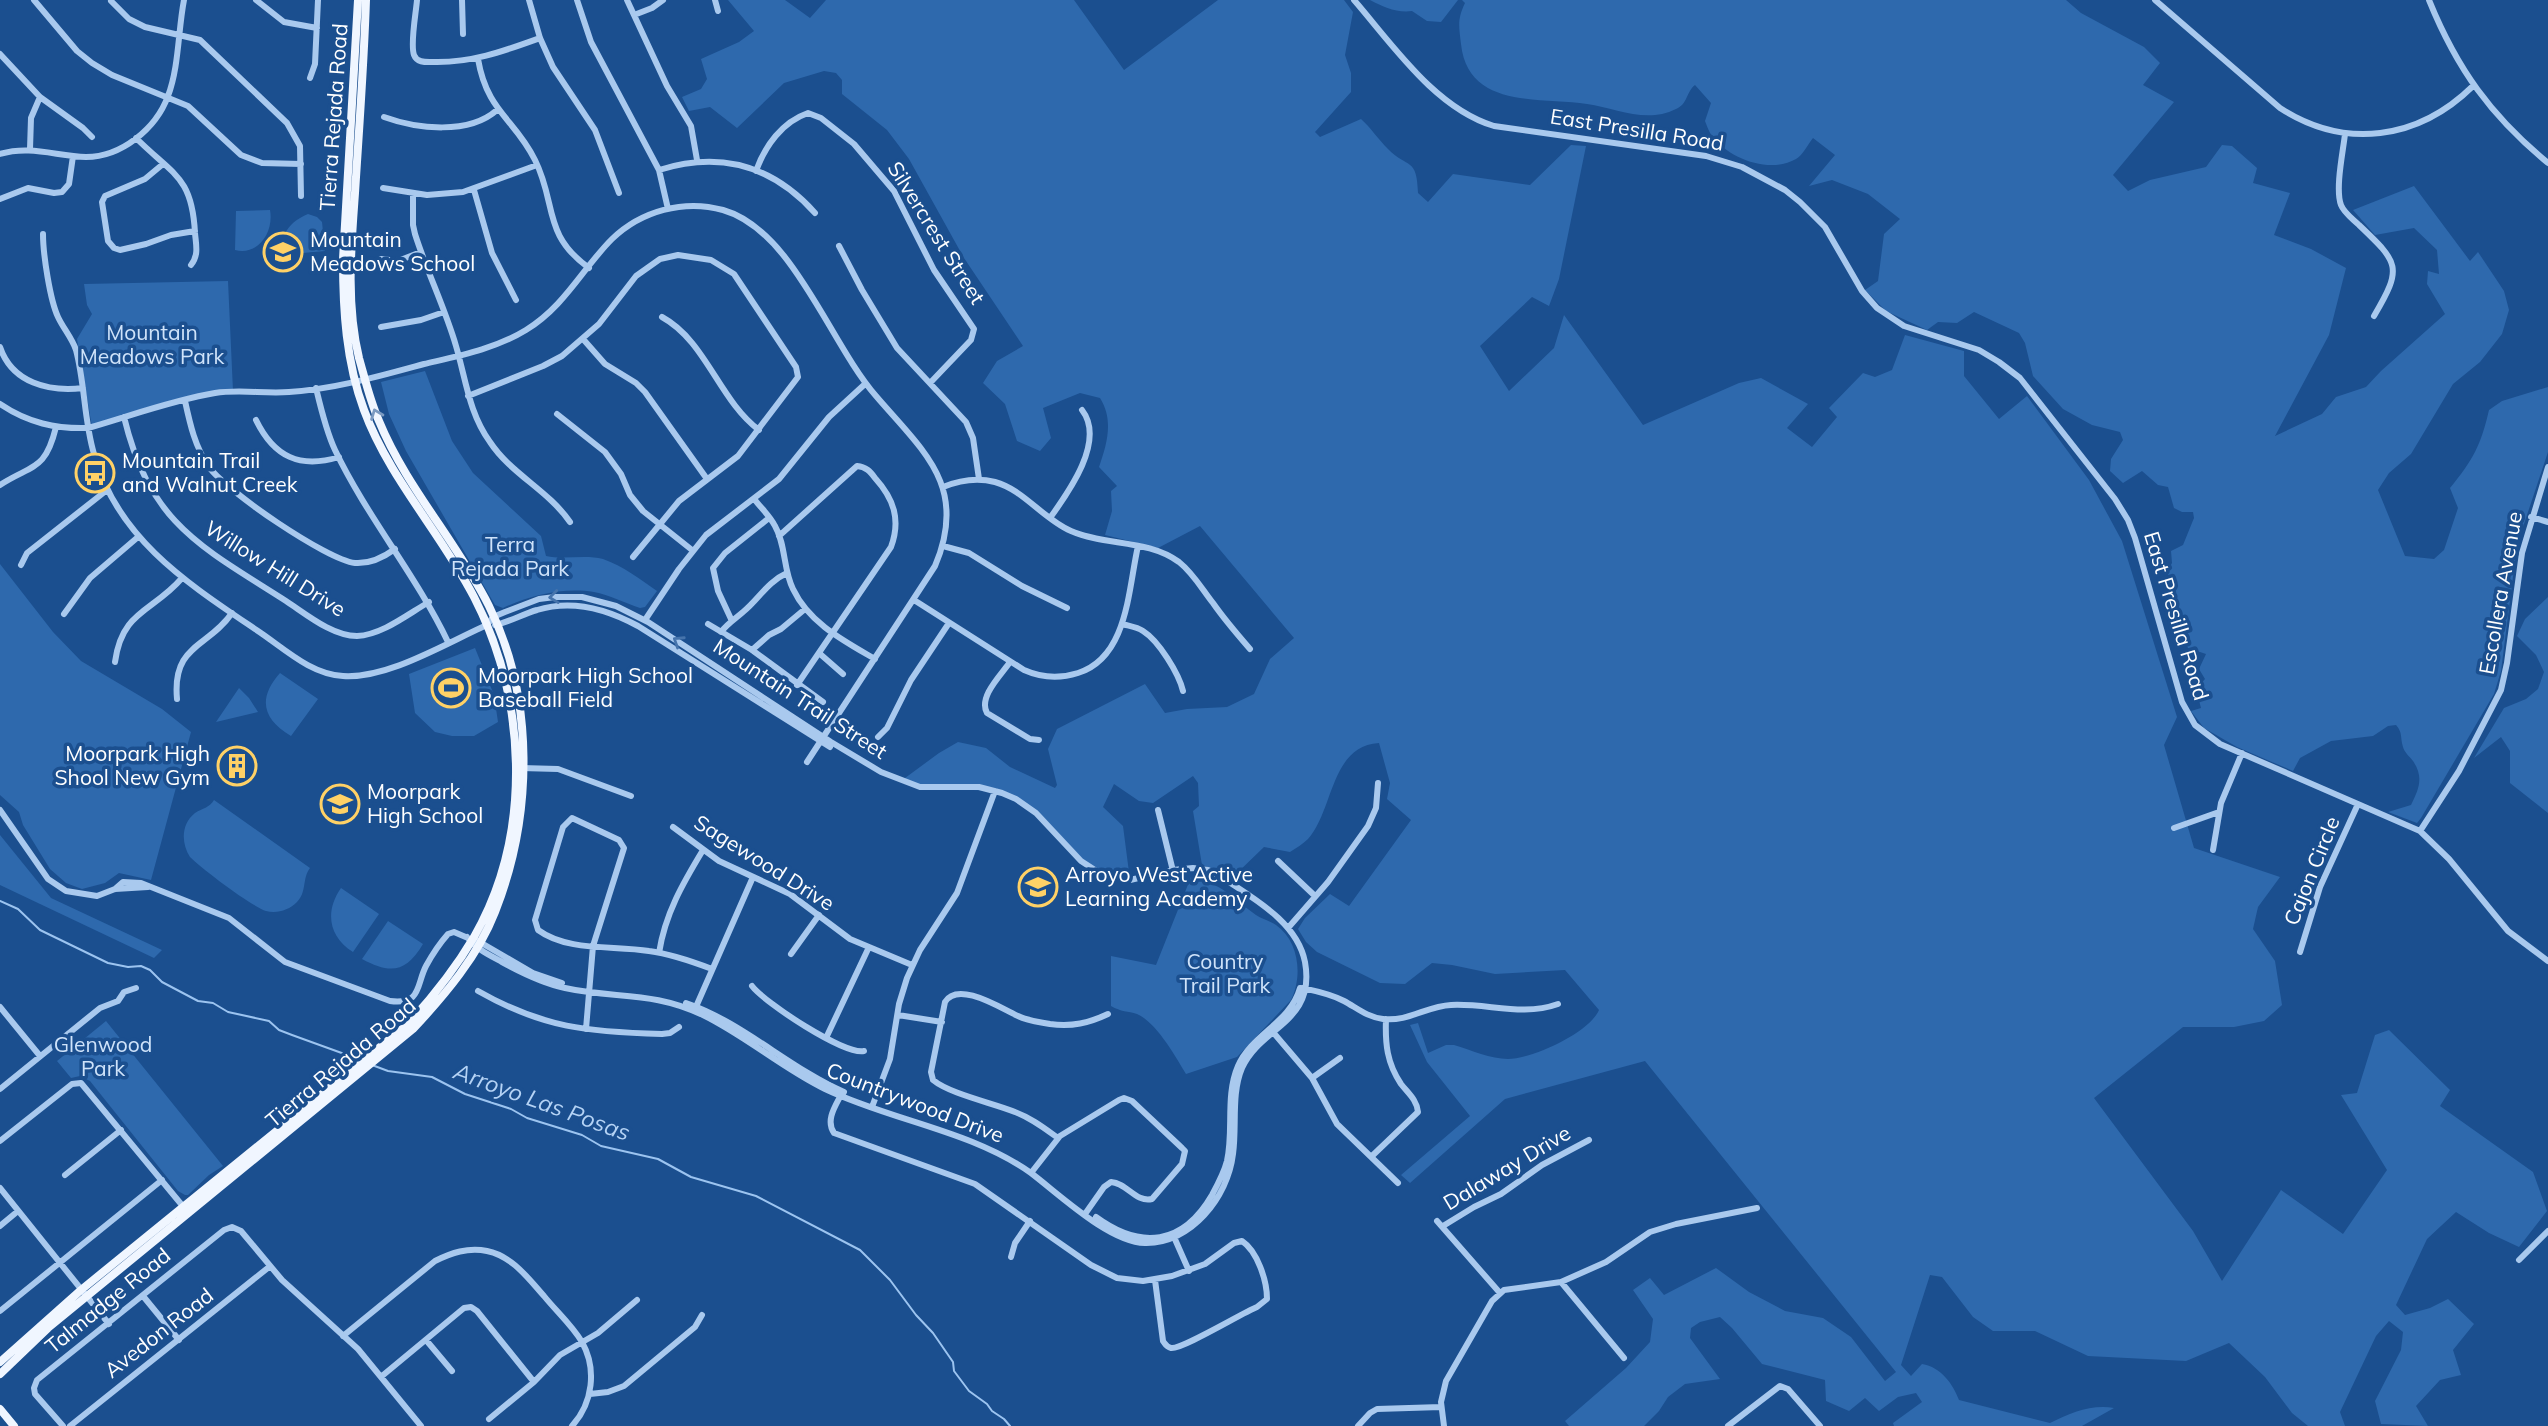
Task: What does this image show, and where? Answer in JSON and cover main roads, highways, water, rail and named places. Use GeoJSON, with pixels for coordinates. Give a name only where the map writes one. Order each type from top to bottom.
{"type":"FeatureCollection","features":[{"type":"Feature","properties":{"kind":"main road","name":"Tierra Rejada Road"},"geometry":{"type":"LineString","coordinates":[[358,0],[343,259],[344,314],[355,381],[364,411],[378,441],[470,590],[487,625],[508,692],[520,768]]}},
{"type":"Feature","properties":{"kind":"main road","name":"Tierra Rejada Road"},"geometry":{"type":"LineString","coordinates":[[0,1362],[442,999],[473,942],[495,914],[511,861],[520,813],[523,738],[516,688],[495,621],[473,578],[379,422],[365,380],[352,313],[351,260],[366,0]]}},
{"type":"Feature","properties":{"kind":"main road","name":"Tierra Rejada Road"},"geometry":{"type":"LineString","coordinates":[[0,1374],[84,1294]]}},
{"type":"Feature","properties":{"kind":"main road"},"geometry":{"type":"LineString","coordinates":[[0,1409],[14,1426]]}},
{"type":"Feature","properties":{"kind":"waterway","name":"Arroyo Las Posas"},"geometry":{"type":"LineString","coordinates":[[0,901],[18,909],[40,930],[108,963],[128,967],[141,966],[150,970],[162,982],[198,1001],[213,1003],[228,1012],[269,1021],[279,1030],[361,1060]]}},
{"type":"Feature","properties":{"kind":"waterway","name":"Arroyo Las Posas"},"geometry":{"type":"LineString","coordinates":[[372,1065],[388,1071],[432,1077],[465,1094],[511,1109],[527,1118],[582,1135],[601,1146],[658,1159],[691,1177],[756,1196],[860,1250],[890,1280],[933,1333],[953,1362],[954,1371],[969,1391],[1010,1426]]}},
{"type":"Feature","properties":{"kind":"place","name":"Mountain Meadows School"},"geometry":{"type":"Point","coordinates":[283,252]}},
{"type":"Feature","properties":{"kind":"place","name":"Mountain Trail and Walnut Creek"},"geometry":{"type":"Point","coordinates":[95,473]}},
{"type":"Feature","properties":{"kind":"place","name":"Moorpark High School Baseball Field"},"geometry":{"type":"Point","coordinates":[451,688]}},
{"type":"Feature","properties":{"kind":"place","name":"Moorpark High Shool New Gym"},"geometry":{"type":"Point","coordinates":[237,766]}},
{"type":"Feature","properties":{"kind":"place","name":"Moorpark High School"},"geometry":{"type":"Point","coordinates":[340,804]}},
{"type":"Feature","properties":{"kind":"place","name":"Arroyo West Active Learning Academy"},"geometry":{"type":"Point","coordinates":[1038,887]}},
{"type":"Feature","properties":{"kind":"park label","name":"Mountain Meadows Park"},"geometry":{"type":"Point","coordinates":[152,345]}},
{"type":"Feature","properties":{"kind":"park label","name":"Terra Rejada Park"},"geometry":{"type":"Point","coordinates":[510,557]}},
{"type":"Feature","properties":{"kind":"park label","name":"Country Trail Park"},"geometry":{"type":"Point","coordinates":[1225,974]}},
{"type":"Feature","properties":{"kind":"park label","name":"Glenwood Park"},"geometry":{"type":"Point","coordinates":[103,1057]}}]}
